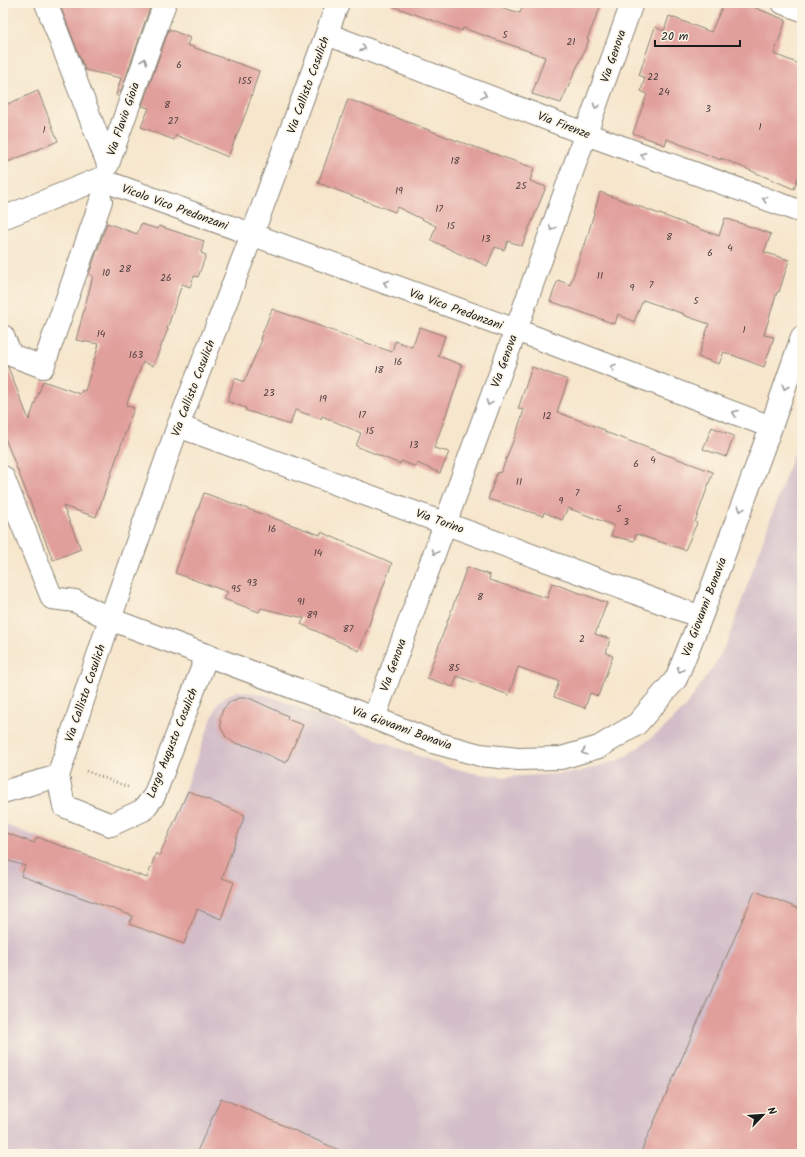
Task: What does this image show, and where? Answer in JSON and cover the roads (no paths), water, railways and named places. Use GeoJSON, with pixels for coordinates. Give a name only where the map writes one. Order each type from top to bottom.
{"type":"FeatureCollection","features":[{"type":"Feature","properties":{"kind":"street","name":"Via Flavio Gioia"},"geometry":{"type":"LineString","coordinates":[[46,3],[103,172]]}},
{"type":"Feature","properties":{"kind":"street","name":"Via Flavio Gioia"},"geometry":{"type":"LineString","coordinates":[[103,172],[164,3]]}},
{"type":"Feature","properties":{"kind":"street","name":"Via Callisto Cosulich"},"geometry":{"type":"LineString","coordinates":[[60,769],[110,619],[178,426],[252,235],[338,3]]}},
{"type":"Feature","properties":{"kind":"street","name":"Via Genova"},"geometry":{"type":"LineString","coordinates":[[374,718],[516,330],[632,3]]}},
{"type":"Feature","properties":{"kind":"street"},"geometry":{"type":"LineString","coordinates":[[782,3],[802,10]]}},
{"type":"Feature","properties":{"kind":"street","name":"Via Firenze"},"geometry":{"type":"LineString","coordinates":[[327,34],[586,134],[802,212]]}},
{"type":"Feature","properties":{"kind":"street"},"geometry":{"type":"LineString","coordinates":[[3,218],[103,172]]}},
{"type":"Feature","properties":{"kind":"street","name":"Vicolo Vico Predonzani"},"geometry":{"type":"LineString","coordinates":[[103,172],[252,235]]}},
{"type":"Feature","properties":{"kind":"street"},"geometry":{"type":"LineString","coordinates":[[3,336],[11,355],[43,366],[101,201]]}},
{"type":"Feature","properties":{"kind":"street","name":"Via Vico Predonzani"},"geometry":{"type":"LineString","coordinates":[[252,235],[516,330],[771,427]]}},
{"type":"Feature","properties":{"kind":"street","name":"Via Giovanni Bonavia"},"geometry":{"type":"LineString","coordinates":[[3,477],[52,598],[75,601],[110,619],[374,718],[436,743],[480,755],[518,759],[561,758],[599,747],[638,724],[676,679],[701,617],[771,427],[802,337]]}},
{"type":"Feature","properties":{"kind":"street","name":"Via Torino"},"geometry":{"type":"LineString","coordinates":[[178,426],[701,617]]}},
{"type":"Feature","properties":{"kind":"street","name":"Largo Augusto Cosulich"},"geometry":{"type":"LineString","coordinates":[[60,769],[64,806],[111,825],[142,810],[154,796],[207,655]]}},
{"type":"Feature","properties":{"kind":"street"},"geometry":{"type":"LineString","coordinates":[[3,792],[60,769]]}}]}
